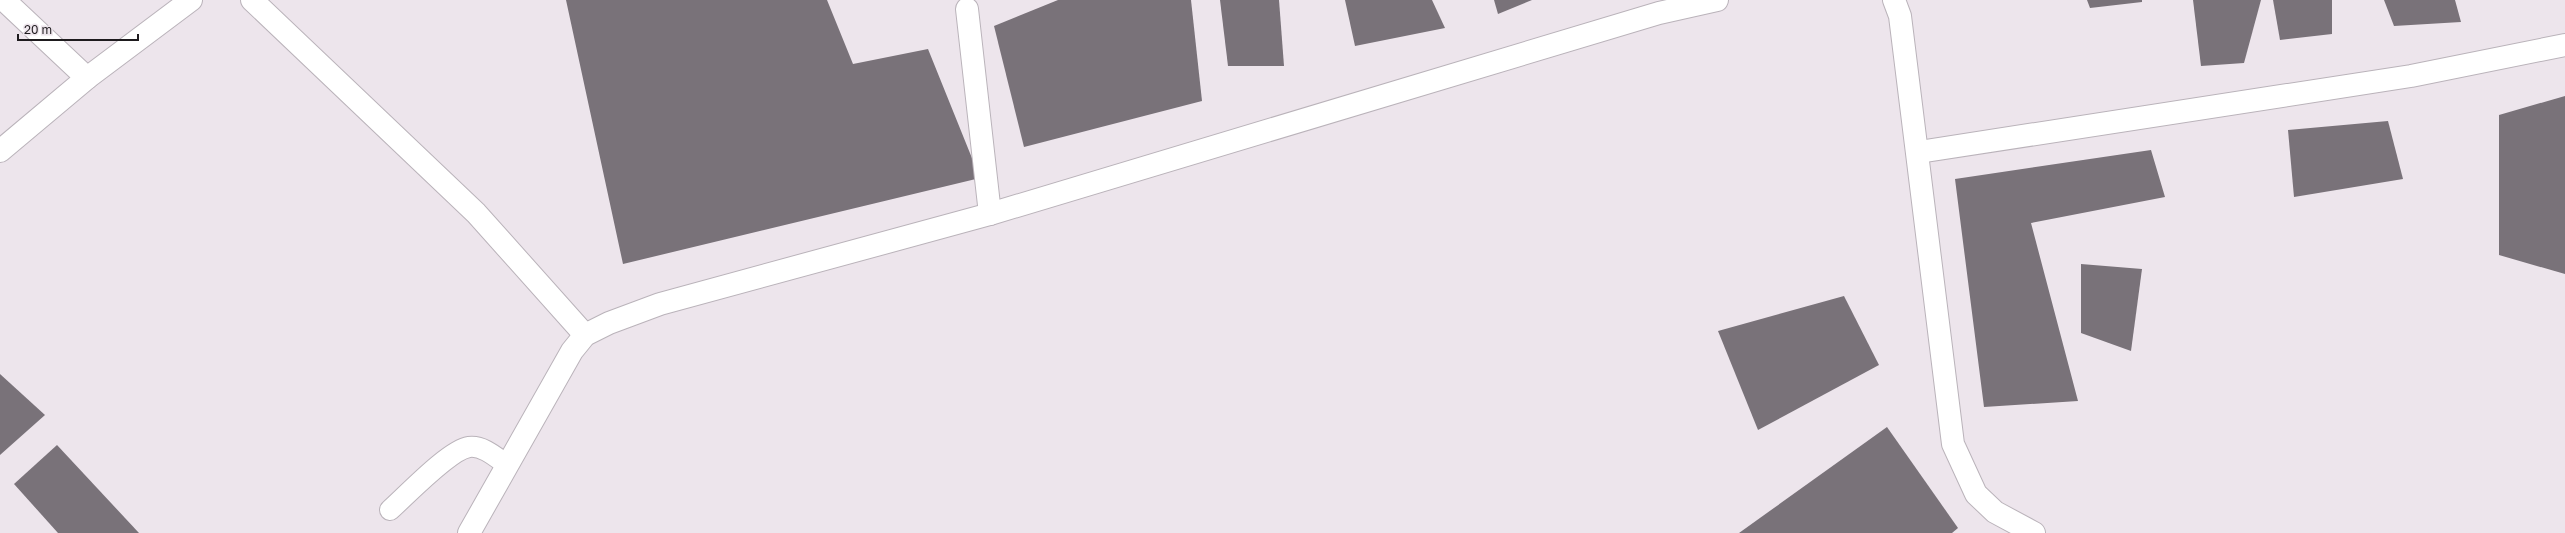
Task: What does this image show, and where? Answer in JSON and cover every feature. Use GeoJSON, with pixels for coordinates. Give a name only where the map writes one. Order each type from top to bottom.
{"type":"FeatureCollection","features":[{"type":"Feature","properties":{"kind":"street"},"geometry":{"type":"LineString","coordinates":[[4,0],[87,78]]}},
{"type":"Feature","properties":{"kind":"street"},"geometry":{"type":"LineString","coordinates":[[0,151],[87,78],[190,0]]}},
{"type":"Feature","properties":{"kind":"street"},"geometry":{"type":"LineString","coordinates":[[252,0],[476,213],[585,335]]}},
{"type":"Feature","properties":{"kind":"street"},"geometry":{"type":"LineString","coordinates":[[469,533],[572,351],[585,335],[609,323],[660,304],[990,214],[1658,6],[1717,0]]}},
{"type":"Feature","properties":{"kind":"street"},"geometry":{"type":"LineString","coordinates":[[1894,0],[1900,16],[1919,152],[1953,444],[1976,494],[1995,512],[2034,533]]}},
{"type":"Feature","properties":{"kind":"street"},"geometry":{"type":"LineString","coordinates":[[967,9],[990,214]]}},
{"type":"Feature","properties":{"kind":"street"},"geometry":{"type":"LineString","coordinates":[[1919,152],[2411,76],[2565,45]]}},
{"type":"Feature","properties":{"kind":"lane"},"geometry":{"type":"LineString","coordinates":[[390,510],[452,454],[470,446],[490,452],[507,465]]}},
{"type":"Feature","properties":{"kind":"building"},"geometry":{"type":"Polygon","coordinates":[[[566,0],[827,0],[853,64],[928,49],[980,178],[623,264],[566,0]]]}},
{"type":"Feature","properties":{"kind":"building"},"geometry":{"type":"Polygon","coordinates":[[[1058,0],[1191,0],[1202,101],[1024,147],[994,26],[1058,0]]]}},
{"type":"Feature","properties":{"kind":"building"},"geometry":{"type":"Polygon","coordinates":[[[1220,0],[1279,0],[1284,66],[1228,66],[1220,0]]]}},
{"type":"Feature","properties":{"kind":"building"},"geometry":{"type":"Polygon","coordinates":[[[1345,0],[1432,0],[1445,28],[1355,46],[1345,0]]]}},
{"type":"Feature","properties":{"kind":"building"},"geometry":{"type":"Polygon","coordinates":[[[1494,0],[1532,0],[1498,14],[1494,0]]]}},
{"type":"Feature","properties":{"kind":"building"},"geometry":{"type":"Polygon","coordinates":[[[2087,0],[2142,0],[2142,2],[2090,8],[2087,0]]]}},
{"type":"Feature","properties":{"kind":"building"},"geometry":{"type":"Polygon","coordinates":[[[2193,0],[2261,0],[2244,63],[2201,66],[2193,0]]]}},
{"type":"Feature","properties":{"kind":"building"},"geometry":{"type":"Polygon","coordinates":[[[2273,0],[2332,0],[2332,34],[2280,40],[2273,0]]]}},
{"type":"Feature","properties":{"kind":"building"},"geometry":{"type":"Polygon","coordinates":[[[2384,0],[2455,0],[2461,22],[2394,26],[2384,0]]]}},
{"type":"Feature","properties":{"kind":"building"},"geometry":{"type":"Polygon","coordinates":[[[2565,96],[2565,274],[2499,255],[2499,115],[2565,96]]]}},
{"type":"Feature","properties":{"kind":"building"},"geometry":{"type":"Polygon","coordinates":[[[2388,121],[2403,179],[2294,197],[2288,130],[2388,121]]]}},
{"type":"Feature","properties":{"kind":"building"},"geometry":{"type":"Polygon","coordinates":[[[2151,150],[2165,197],[2031,223],[2078,401],[1984,407],[1955,179],[2151,150]]]}},
{"type":"Feature","properties":{"kind":"building"},"geometry":{"type":"Polygon","coordinates":[[[2081,264],[2142,269],[2131,351],[2081,333],[2081,264]]]}},
{"type":"Feature","properties":{"kind":"building"},"geometry":{"type":"Polygon","coordinates":[[[1844,296],[1879,365],[1758,430],[1718,331],[1844,296]]]}},
{"type":"Feature","properties":{"kind":"building"},"geometry":{"type":"Polygon","coordinates":[[[0,374],[45,415],[0,455],[0,374]]]}},
{"type":"Feature","properties":{"kind":"building"},"geometry":{"type":"Polygon","coordinates":[[[1887,427],[1958,528],[1952,533],[1739,533],[1887,427]]]}},
{"type":"Feature","properties":{"kind":"building"},"geometry":{"type":"Polygon","coordinates":[[[57,445],[139,533],[58,533],[14,484],[57,445]]]}}]}
